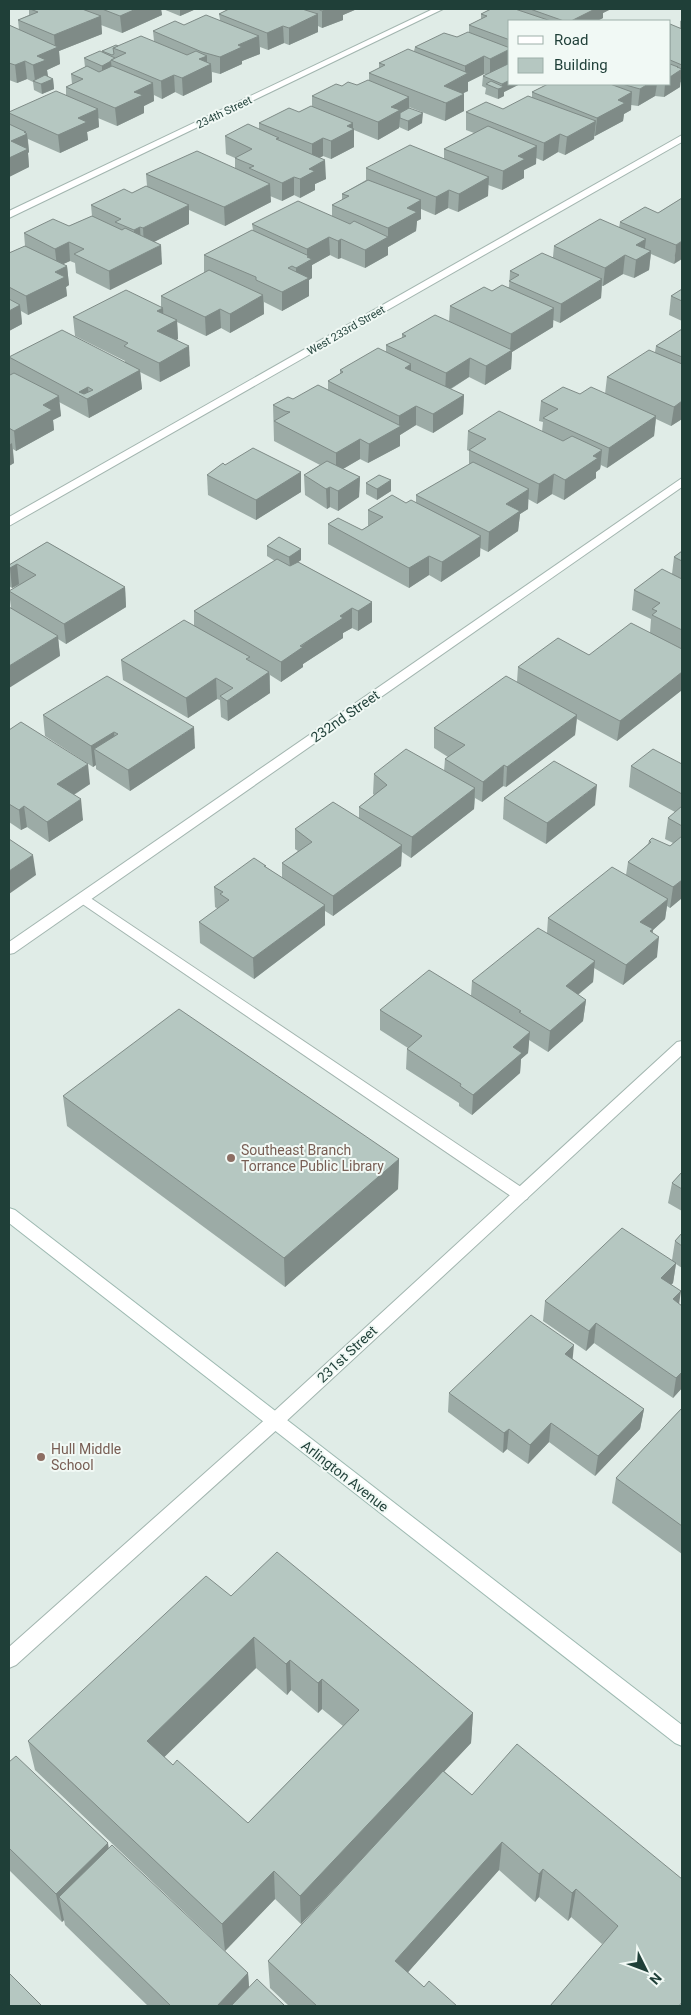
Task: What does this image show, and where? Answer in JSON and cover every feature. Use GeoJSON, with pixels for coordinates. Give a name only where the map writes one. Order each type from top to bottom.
{"type":"FeatureCollection","features":[{"type":"Feature","properties":{"kind":"street","name":"234th Street"},"geometry":{"type":"LineString","coordinates":[[9,215],[439,9]]}},
{"type":"Feature","properties":{"kind":"street","name":"West 233rd Street"},"geometry":{"type":"LineString","coordinates":[[9,522],[682,138]]}},
{"type":"Feature","properties":{"kind":"street","name":"232nd Street"},"geometry":{"type":"LineString","coordinates":[[9,950],[682,482]]}},
{"type":"Feature","properties":{"kind":"street"},"geometry":{"type":"LineString","coordinates":[[83,898],[521,1195]]}},
{"type":"Feature","properties":{"kind":"street","name":"231st Street"},"geometry":{"type":"LineString","coordinates":[[9,1659],[275,1421],[682,1046]]}},
{"type":"Feature","properties":{"kind":"street","name":"Arlington Avenue"},"geometry":{"type":"LineString","coordinates":[[9,1214],[682,1738]]}},
{"type":"Feature","properties":{"kind":"building"},"geometry":{"type":"Polygon","coordinates":[[[30,9],[82,9],[101,16],[54,35],[18,20],[38,12],[30,9]]]}},
{"type":"Feature","properties":{"kind":"building"},"geometry":{"type":"Polygon","coordinates":[[[102,9],[136,9],[120,16],[102,9]]]}},
{"type":"Feature","properties":{"kind":"building"},"geometry":{"type":"Polygon","coordinates":[[[229,9],[302,9],[318,14],[289,28],[283,26],[267,33],[219,14],[229,9]]]}},
{"type":"Feature","properties":{"kind":"building"},"geometry":{"type":"Polygon","coordinates":[[[491,9],[515,9],[548,20],[508,20],[508,39],[469,25],[487,16],[481,14],[491,9]]]}},
{"type":"Feature","properties":{"kind":"building"},"geometry":{"type":"Polygon","coordinates":[[[530,9],[593,10],[573,20],[561,20],[530,9]]]}},
{"type":"Feature","properties":{"kind":"building"},"geometry":{"type":"Polygon","coordinates":[[[206,15],[259,36],[238,45],[242,47],[220,57],[202,52],[153,31],[175,21],[184,25],[206,15]]]}},
{"type":"Feature","properties":{"kind":"building"},"geometry":{"type":"Polygon","coordinates":[[[671,24],[682,29],[682,65],[671,60],[671,24]]]}},
{"type":"Feature","properties":{"kind":"building"},"geometry":{"type":"Polygon","coordinates":[[[9,25],[58,47],[37,56],[46,60],[33,65],[25,61],[15,65],[9,63],[9,25]]]}},
{"type":"Feature","properties":{"kind":"building"},"geometry":{"type":"Polygon","coordinates":[[[468,32],[508,47],[508,50],[490,59],[484,56],[465,66],[415,47],[444,33],[457,37],[468,32]]]}},
{"type":"Feature","properties":{"kind":"building"},"geometry":{"type":"Polygon","coordinates":[[[141,36],[187,55],[196,51],[207,56],[199,59],[211,64],[182,78],[174,75],[161,81],[111,60],[126,53],[113,48],[141,36]]]}},
{"type":"Feature","properties":{"kind":"building"},"geometry":{"type":"Polygon","coordinates":[[[116,45],[118,46],[113,48],[114,54],[112,55],[102,51],[116,45]]]}},
{"type":"Feature","properties":{"kind":"building"},"geometry":{"type":"Polygon","coordinates":[[[408,49],[468,73],[444,86],[464,94],[446,103],[369,73],[385,65],[379,63],[408,49]]]}},
{"type":"Feature","properties":{"kind":"building"},"geometry":{"type":"Polygon","coordinates":[[[100,51],[115,58],[102,66],[84,58],[100,51]]]}},
{"type":"Feature","properties":{"kind":"building"},"geometry":{"type":"Polygon","coordinates":[[[508,64],[508,81],[502,84],[483,76],[508,64]]]}},
{"type":"Feature","properties":{"kind":"building"},"geometry":{"type":"Polygon","coordinates":[[[671,64],[682,69],[671,76],[671,64]]]}},
{"type":"Feature","properties":{"kind":"building"},"geometry":{"type":"Polygon","coordinates":[[[87,66],[99,72],[112,66],[153,83],[134,92],[143,95],[115,108],[66,87],[83,79],[71,74],[87,66]]]}},
{"type":"Feature","properties":{"kind":"building"},"geometry":{"type":"Polygon","coordinates":[[[45,75],[53,79],[41,84],[33,81],[45,75]]]}},
{"type":"Feature","properties":{"kind":"building"},"geometry":{"type":"Polygon","coordinates":[[[368,80],[409,97],[391,107],[400,110],[378,122],[312,96],[336,84],[342,86],[348,82],[357,85],[368,80]]]}},
{"type":"Feature","properties":{"kind":"building"},"geometry":{"type":"Polygon","coordinates":[[[491,81],[504,87],[498,89],[486,84],[491,81]]]}},
{"type":"Feature","properties":{"kind":"building"},"geometry":{"type":"Polygon","coordinates":[[[546,85],[613,85],[632,92],[618,100],[625,103],[597,118],[532,92],[546,85]]]}},
{"type":"Feature","properties":{"kind":"building"},"geometry":{"type":"Polygon","coordinates":[[[626,85],[646,85],[640,89],[626,85]]]}},
{"type":"Feature","properties":{"kind":"building"},"geometry":{"type":"Polygon","coordinates":[[[56,91],[98,109],[78,118],[87,122],[58,135],[9,113],[9,112],[56,91]]]}},
{"type":"Feature","properties":{"kind":"building"},"geometry":{"type":"Polygon","coordinates":[[[528,96],[596,121],[567,137],[560,134],[544,143],[466,112],[486,102],[503,109],[528,96]]]}},
{"type":"Feature","properties":{"kind":"building"},"geometry":{"type":"Polygon","coordinates":[[[311,106],[353,123],[347,126],[354,129],[331,141],[323,138],[312,144],[259,123],[289,108],[299,112],[311,106]]]}},
{"type":"Feature","properties":{"kind":"building"},"geometry":{"type":"Polygon","coordinates":[[[409,108],[423,113],[408,121],[400,118],[400,113],[409,108]]]}},
{"type":"Feature","properties":{"kind":"building"},"geometry":{"type":"Polygon","coordinates":[[[9,124],[27,134],[11,141],[28,149],[9,158],[9,124]]]}},
{"type":"Feature","properties":{"kind":"building"},"geometry":{"type":"Polygon","coordinates":[[[248,124],[279,138],[276,139],[325,160],[309,169],[315,171],[300,179],[294,177],[282,183],[249,168],[254,166],[235,158],[252,149],[225,136],[248,124]]]}},
{"type":"Feature","properties":{"kind":"building"},"geometry":{"type":"Polygon","coordinates":[[[488,126],[537,146],[518,156],[525,159],[503,171],[444,149],[488,126]]]}},
{"type":"Feature","properties":{"kind":"building"},"geometry":{"type":"Polygon","coordinates":[[[410,145],[489,177],[459,194],[449,190],[436,197],[366,168],[410,145]]]}},
{"type":"Feature","properties":{"kind":"building"},"geometry":{"type":"Polygon","coordinates":[[[197,151],[270,184],[224,207],[146,174],[197,151]]]}},
{"type":"Feature","properties":{"kind":"building"},"geometry":{"type":"Polygon","coordinates":[[[368,180],[421,200],[407,208],[417,212],[388,228],[332,205],[349,196],[342,194],[368,180]]]}},
{"type":"Feature","properties":{"kind":"building"},"geometry":{"type":"Polygon","coordinates":[[[146,186],[189,205],[143,228],[140,227],[134,230],[115,222],[121,219],[91,205],[124,189],[132,193],[146,186]]]}},
{"type":"Feature","properties":{"kind":"building"},"geometry":{"type":"Polygon","coordinates":[[[682,198],[682,241],[676,245],[620,222],[645,207],[658,213],[682,198]]]}},
{"type":"Feature","properties":{"kind":"building"},"geometry":{"type":"Polygon","coordinates":[[[298,201],[350,224],[354,221],[388,237],[365,250],[341,239],[338,241],[329,237],[307,249],[252,224],[298,201]]]}},
{"type":"Feature","properties":{"kind":"building"},"geometry":{"type":"Polygon","coordinates":[[[92,216],[122,230],[125,228],[161,245],[109,271],[74,254],[84,249],[69,242],[55,249],[24,233],[53,219],[69,226],[92,216]]]}},
{"type":"Feature","properties":{"kind":"building"},"geometry":{"type":"Polygon","coordinates":[[[600,219],[646,239],[636,245],[651,251],[636,260],[625,255],[605,268],[554,246],[600,219]]]}},
{"type":"Feature","properties":{"kind":"building"},"geometry":{"type":"Polygon","coordinates":[[[252,230],[309,256],[307,257],[312,259],[296,268],[292,266],[288,268],[309,278],[282,292],[256,280],[256,277],[204,255],[252,230]]]}},
{"type":"Feature","properties":{"kind":"building"},"geometry":{"type":"Polygon","coordinates":[[[25,246],[67,266],[55,272],[65,277],[26,296],[9,287],[9,253],[25,246]]]}},
{"type":"Feature","properties":{"kind":"building"},"geometry":{"type":"Polygon","coordinates":[[[542,253],[602,279],[561,304],[509,281],[519,275],[510,271],[542,253]]]}},
{"type":"Feature","properties":{"kind":"building"},"geometry":{"type":"Polygon","coordinates":[[[209,270],[263,295],[230,314],[220,309],[205,317],[161,296],[209,270]]]}},
{"type":"Feature","properties":{"kind":"building"},"geometry":{"type":"Polygon","coordinates":[[[502,285],[554,308],[511,334],[450,306],[484,287],[492,291],[502,285]]]}},
{"type":"Feature","properties":{"kind":"building"},"geometry":{"type":"Polygon","coordinates":[[[682,289],[682,301],[671,296],[682,289]]]}},
{"type":"Feature","properties":{"kind":"building"},"geometry":{"type":"Polygon","coordinates":[[[126,290],[163,308],[157,311],[177,320],[157,331],[189,346],[159,363],[124,346],[128,343],[73,317],[126,290]]]}},
{"type":"Feature","properties":{"kind":"building"},"geometry":{"type":"Polygon","coordinates":[[[9,299],[20,305],[9,311],[9,299]]]}},
{"type":"Feature","properties":{"kind":"building"},"geometry":{"type":"Polygon","coordinates":[[[435,315],[512,350],[486,366],[470,358],[446,373],[386,345],[406,336],[402,334],[435,315]]]}},
{"type":"Feature","properties":{"kind":"building"},"geometry":{"type":"Polygon","coordinates":[[[682,329],[682,357],[656,346],[682,329]]]}},
{"type":"Feature","properties":{"kind":"building"},"geometry":{"type":"Polygon","coordinates":[[[62,330],[140,370],[87,399],[9,357],[62,330]],[[88,387],[79,392],[84,394],[93,390],[88,387]]]}},
{"type":"Feature","properties":{"kind":"building"},"geometry":{"type":"Polygon","coordinates":[[[378,348],[411,364],[405,368],[464,395],[433,414],[416,406],[399,416],[328,381],[343,372],[340,370],[378,348]]]}},
{"type":"Feature","properties":{"kind":"building"},"geometry":{"type":"Polygon","coordinates":[[[649,350],[682,364],[682,401],[674,407],[607,377],[649,350]]]}},
{"type":"Feature","properties":{"kind":"building"},"geometry":{"type":"Polygon","coordinates":[[[14,373],[59,396],[43,405],[52,410],[14,431],[9,428],[9,375],[14,373]]]}},
{"type":"Feature","properties":{"kind":"building"},"geometry":{"type":"Polygon","coordinates":[[[318,385],[401,426],[369,444],[360,439],[336,453],[274,421],[290,412],[273,405],[288,397],[293,399],[318,385]]]}},
{"type":"Feature","properties":{"kind":"building"},"geometry":{"type":"Polygon","coordinates":[[[563,387],[580,394],[591,387],[656,416],[609,448],[543,418],[558,409],[541,401],[563,387]]]}},
{"type":"Feature","properties":{"kind":"building"},"geometry":{"type":"Polygon","coordinates":[[[499,411],[563,441],[572,436],[602,450],[593,456],[598,458],[565,480],[554,474],[539,484],[469,450],[486,439],[468,431],[499,411]]]}},
{"type":"Feature","properties":{"kind":"building"},"geometry":{"type":"Polygon","coordinates":[[[253,448],[301,472],[256,500],[207,475],[223,463],[225,465],[253,448]]]}},
{"type":"Feature","properties":{"kind":"building"},"geometry":{"type":"Polygon","coordinates":[[[327,461],[360,477],[338,491],[330,487],[326,489],[304,475],[327,461]]]}},
{"type":"Feature","properties":{"kind":"building"},"geometry":{"type":"Polygon","coordinates":[[[473,462],[529,489],[506,504],[520,511],[489,532],[416,495],[473,462]]]}},
{"type":"Feature","properties":{"kind":"building"},"geometry":{"type":"Polygon","coordinates":[[[379,475],[391,480],[377,489],[366,483],[379,475]]]}},
{"type":"Feature","properties":{"kind":"building"},"geometry":{"type":"Polygon","coordinates":[[[392,495],[406,503],[411,500],[481,536],[442,562],[429,556],[409,568],[328,524],[338,518],[362,530],[383,517],[368,510],[392,495]]]}},
{"type":"Feature","properties":{"kind":"building"},"geometry":{"type":"Polygon","coordinates":[[[279,537],[301,549],[289,557],[267,546],[279,537]]]}},
{"type":"Feature","properties":{"kind":"building"},"geometry":{"type":"Polygon","coordinates":[[[47,542],[125,587],[64,624],[9,591],[36,575],[17,564],[10,568],[9,565],[47,542]]]}},
{"type":"Feature","properties":{"kind":"building"},"geometry":{"type":"Polygon","coordinates":[[[682,551],[682,561],[674,557],[682,551]]]}},
{"type":"Feature","properties":{"kind":"building"},"geometry":{"type":"Polygon","coordinates":[[[277,559],[290,566],[298,562],[372,602],[358,611],[352,608],[340,616],[343,618],[300,646],[303,647],[281,662],[194,611],[277,559]]]}},
{"type":"Feature","properties":{"kind":"building"},"geometry":{"type":"Polygon","coordinates":[[[662,569],[682,579],[682,630],[652,615],[657,611],[652,609],[660,603],[634,590],[662,569]]]}},
{"type":"Feature","properties":{"kind":"building"},"geometry":{"type":"Polygon","coordinates":[[[9,607],[58,636],[9,666],[9,607]]]}},
{"type":"Feature","properties":{"kind":"building"},"geometry":{"type":"Polygon","coordinates":[[[184,620],[250,657],[246,659],[269,672],[227,701],[220,696],[233,688],[216,678],[186,698],[121,660],[184,620]]]}},
{"type":"Feature","properties":{"kind":"building"},"geometry":{"type":"Polygon","coordinates":[[[631,623],[682,649],[682,672],[620,721],[518,667],[558,638],[589,655],[631,623]]]}},
{"type":"Feature","properties":{"kind":"building"},"geometry":{"type":"Polygon","coordinates":[[[107,676],[194,727],[128,770],[94,749],[118,734],[114,732],[91,746],[43,715],[107,676]]]}},
{"type":"Feature","properties":{"kind":"building"},"geometry":{"type":"Polygon","coordinates":[[[506,676],[577,715],[507,767],[504,765],[483,782],[445,759],[465,745],[434,728],[506,676]]]}},
{"type":"Feature","properties":{"kind":"building"},"geometry":{"type":"Polygon","coordinates":[[[21,722],[88,764],[57,784],[81,799],[47,822],[24,806],[19,810],[9,804],[9,730],[21,722]]]}},
{"type":"Feature","properties":{"kind":"building"},"geometry":{"type":"Polygon","coordinates":[[[406,749],[475,788],[412,837],[359,807],[387,785],[374,774],[406,749]]]}},
{"type":"Feature","properties":{"kind":"building"},"geometry":{"type":"Polygon","coordinates":[[[653,749],[682,764],[682,794],[631,766],[653,749]]]}},
{"type":"Feature","properties":{"kind":"building"},"geometry":{"type":"Polygon","coordinates":[[[554,761],[597,785],[547,823],[504,798],[554,761]]]}},
{"type":"Feature","properties":{"kind":"building"},"geometry":{"type":"Polygon","coordinates":[[[333,802],[402,845],[333,896],[282,863],[312,842],[295,829],[333,802]]]}},
{"type":"Feature","properties":{"kind":"building"},"geometry":{"type":"Polygon","coordinates":[[[682,806],[682,826],[668,818],[682,806]]]}},
{"type":"Feature","properties":{"kind":"building"},"geometry":{"type":"Polygon","coordinates":[[[682,836],[682,880],[673,887],[628,862],[651,842],[649,841],[652,838],[670,846],[682,836]]]}},
{"type":"Feature","properties":{"kind":"building"},"geometry":{"type":"Polygon","coordinates":[[[9,839],[33,855],[9,871],[9,839]]]}},
{"type":"Feature","properties":{"kind":"building"},"geometry":{"type":"Polygon","coordinates":[[[254,858],[325,905],[253,958],[199,922],[229,900],[220,894],[223,892],[214,887],[254,858]]]}},
{"type":"Feature","properties":{"kind":"building"},"geometry":{"type":"Polygon","coordinates":[[[612,867],[668,899],[640,922],[653,929],[650,931],[659,937],[626,965],[548,918],[612,867]]]}},
{"type":"Feature","properties":{"kind":"building"},"geometry":{"type":"Polygon","coordinates":[[[538,928],[595,961],[566,986],[586,1000],[550,1031],[472,981],[538,928]]]}},
{"type":"Feature","properties":{"kind":"building"},"geometry":{"type":"Polygon","coordinates":[[[429,970],[530,1032],[513,1047],[522,1053],[473,1095],[460,1086],[461,1084],[407,1049],[422,1036],[380,1010],[429,970]]]}},
{"type":"Feature","properties":{"kind":"building","name":"Southeast Branch Torrance Public Library"},"geometry":{"type":"Polygon","coordinates":[[[179,1009],[399,1159],[284,1258],[63,1096],[179,1009]]]}},
{"type":"Feature","properties":{"kind":"building"},"geometry":{"type":"Polygon","coordinates":[[[682,1172],[682,1189],[672,1183],[682,1172]]]}},
{"type":"Feature","properties":{"kind":"building"},"geometry":{"type":"Polygon","coordinates":[[[622,1228],[676,1263],[661,1278],[681,1291],[673,1299],[682,1306],[682,1372],[676,1378],[596,1323],[589,1331],[545,1301],[622,1228]]]}},
{"type":"Feature","properties":{"kind":"building"},"geometry":{"type":"Polygon","coordinates":[[[682,1233],[682,1246],[675,1241],[682,1233]]]}},
{"type":"Feature","properties":{"kind":"building"},"geometry":{"type":"Polygon","coordinates":[[[531,1315],[574,1345],[565,1354],[644,1409],[598,1456],[551,1423],[530,1445],[509,1429],[504,1433],[449,1393],[531,1315]]]}},
{"type":"Feature","properties":{"kind":"building"},"geometry":{"type":"Polygon","coordinates":[[[682,1408],[682,1526],[616,1478],[682,1408]]]}},
{"type":"Feature","properties":{"kind":"building"},"geometry":{"type":"Polygon","coordinates":[[[277,1552],[473,1713],[300,1896],[274,1871],[222,1924],[28,1741],[206,1576],[231,1596],[277,1552]],[[254,1637],[147,1741],[173,1765],[177,1760],[248,1823],[359,1710],[322,1679],[318,1683],[290,1660],[286,1664],[254,1637]]]}},
{"type":"Feature","properties":{"kind":"building"},"geometry":{"type":"Polygon","coordinates":[[[517,1744],[682,1879],[682,2002],[679,2006],[550,2006],[618,1926],[576,1889],[572,1893],[543,1869],[539,1874],[502,1842],[395,1961],[424,1987],[429,1981],[457,2006],[317,2006],[268,1961],[443,1771],[472,1795],[517,1744]]]}},
{"type":"Feature","properties":{"kind":"building"},"geometry":{"type":"Polygon","coordinates":[[[16,1756],[108,1843],[56,1894],[9,1848],[9,1762],[16,1756]]]}},
{"type":"Feature","properties":{"kind":"building"},"geometry":{"type":"Polygon","coordinates":[[[112,1845],[248,1973],[217,2006],[171,2006],[59,1897],[112,1845]]]}},
{"type":"Feature","properties":{"kind":"building"},"geometry":{"type":"Polygon","coordinates":[[[9,1973],[42,2006],[9,2006],[9,1973]]]}},
{"type":"Feature","properties":{"kind":"building"},"geometry":{"type":"Polygon","coordinates":[[[257,1979],[285,2006],[231,2006],[257,1979]]]}},
{"type":"Feature","properties":{"kind":"place","name":"Southeast Branch Torrance Public Library"},"geometry":{"type":"Point","coordinates":[231,1158]}},
{"type":"Feature","properties":{"kind":"place","name":"Hull Middle School"},"geometry":{"type":"Point","coordinates":[41,1457]}}]}
